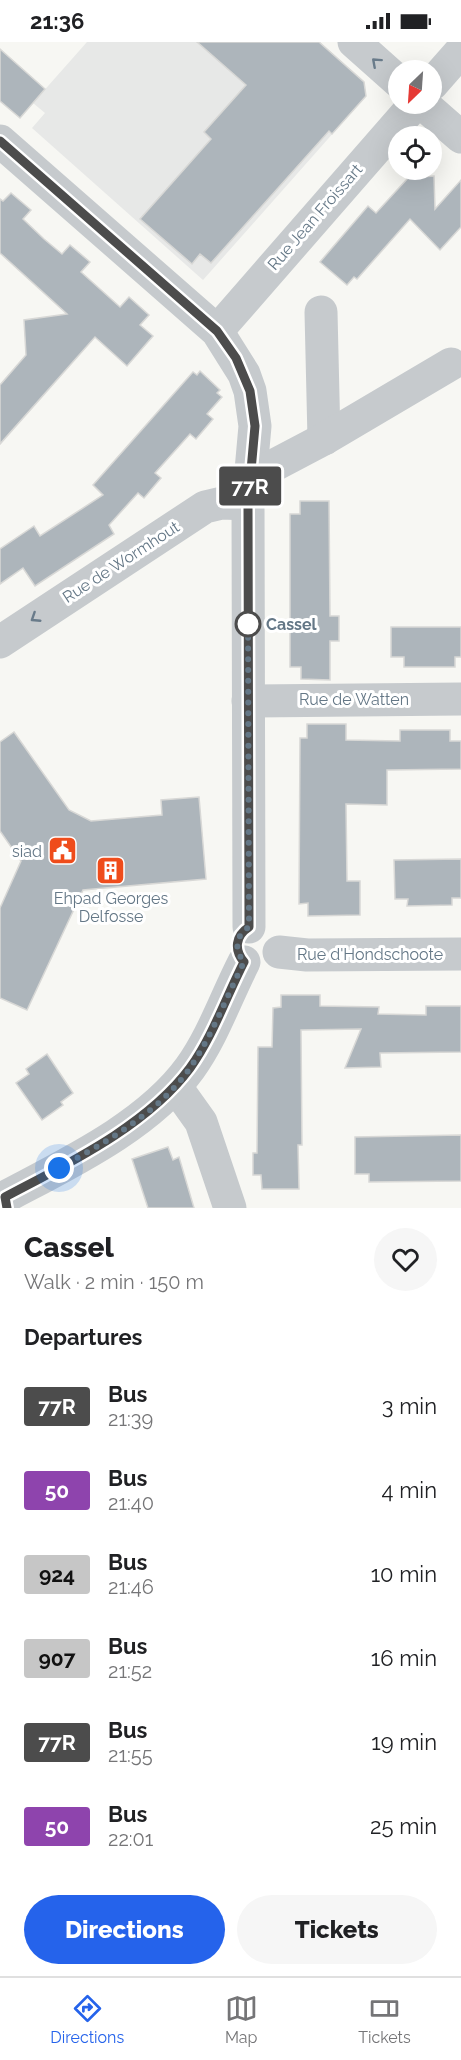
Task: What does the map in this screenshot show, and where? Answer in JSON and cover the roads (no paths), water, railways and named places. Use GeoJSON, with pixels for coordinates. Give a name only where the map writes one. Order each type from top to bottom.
{"type":"FeatureCollection","features":[{"type":"Feature","properties":{"kind":"street"},"geometry":{"type":"LineString","coordinates":[[354,42],[388,72]]}},
{"type":"Feature","properties":{"kind":"street"},"geometry":{"type":"LineString","coordinates":[[442,73],[461,51]]}},
{"type":"Feature","properties":{"kind":"street","name":"Rue Jean Froissart"},"geometry":{"type":"LineString","coordinates":[[217,331],[406,114]]}},
{"type":"Feature","properties":{"kind":"street"},"geometry":{"type":"LineString","coordinates":[[435,114],[461,137]]}},
{"type":"Feature","properties":{"kind":"street"},"geometry":{"type":"LineString","coordinates":[[0,141],[217,331],[236,358],[250,391],[255,426],[249,491],[249,927]]}},
{"type":"Feature","properties":{"kind":"street"},"geometry":{"type":"LineString","coordinates":[[321,312],[324,439]]}},
{"type":"Feature","properties":{"kind":"street","name":"Rue de Wormhout"},"geometry":{"type":"LineString","coordinates":[[0,642],[205,507],[222,503],[249,491],[324,439],[451,364]]}},
{"type":"Feature","properties":{"kind":"street","name":"Rue de Watten"},"geometry":{"type":"LineString","coordinates":[[248,700],[461,699]]}},
{"type":"Feature","properties":{"kind":"street"},"geometry":{"type":"LineString","coordinates":[[263,925],[270,927],[279,939],[279,952],[276,959],[265,967],[258,968],[244,962],[240,957],[237,944],[239,937],[249,927],[263,925]]}},
{"type":"Feature","properties":{"kind":"street","name":"Rue d'Hondschoote"},"geometry":{"type":"LineString","coordinates":[[279,952],[307,955],[461,954]]}},
{"type":"Feature","properties":{"kind":"street"},"geometry":{"type":"LineString","coordinates":[[4,1199],[118,1131],[156,1105],[176,1087],[206,1042],[244,962]]}},
{"type":"Feature","properties":{"kind":"street"},"geometry":{"type":"LineString","coordinates":[[176,1087],[201,1122],[230,1208]]}},
{"type":"Feature","properties":{"kind":"place","name":"Cassel"},"geometry":{"type":"Point","coordinates":[248,624]}},
{"type":"Feature","properties":{"kind":"place","name":"siad"},"geometry":{"type":"Point","coordinates":[63,851]}},
{"type":"Feature","properties":{"kind":"place","name":"Ehpad Georges Delfosse"},"geometry":{"type":"Point","coordinates":[111,870]}}]}
